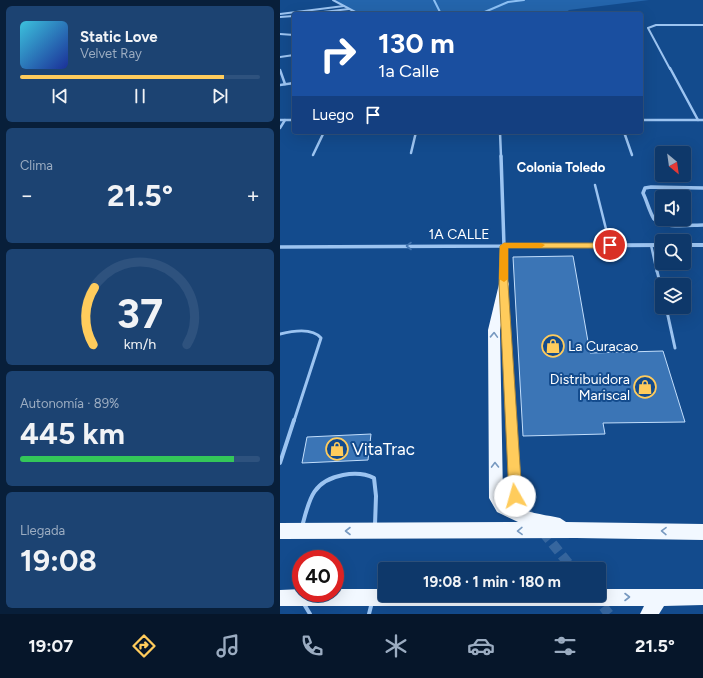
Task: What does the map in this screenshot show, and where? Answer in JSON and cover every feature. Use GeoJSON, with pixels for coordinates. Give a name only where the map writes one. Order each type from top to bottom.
{"type":"FeatureCollection","features":[{"type":"Feature","properties":{"kind":"highway"},"geometry":{"type":"LineString","coordinates":[[504,284],[494,330],[496,498],[502,507],[514,514],[576,530]]}},
{"type":"Feature","properties":{"kind":"highway"},"geometry":{"type":"LineString","coordinates":[[280,531],[576,530],[703,532]]}},
{"type":"Feature","properties":{"kind":"highway"},"geometry":{"type":"LineString","coordinates":[[649,614],[659,596]]}},
{"type":"Feature","properties":{"kind":"highway"},"geometry":{"type":"LineString","coordinates":[[280,598],[292,597]]}},
{"type":"Feature","properties":{"kind":"highway"},"geometry":{"type":"LineString","coordinates":[[344,597],[703,597]]}},
{"type":"Feature","properties":{"kind":"street"},"geometry":{"type":"LineString","coordinates":[[333,0],[355,12]]}},
{"type":"Feature","properties":{"kind":"street"},"geometry":{"type":"LineString","coordinates":[[296,12],[344,6]]}},
{"type":"Feature","properties":{"kind":"street"},"geometry":{"type":"LineString","coordinates":[[323,12],[349,9]]}},
{"type":"Feature","properties":{"kind":"street"},"geometry":{"type":"LineString","coordinates":[[280,14],[292,12]]}},
{"type":"Feature","properties":{"kind":"street"},"geometry":{"type":"LineString","coordinates":[[280,17],[292,16]]}},
{"type":"Feature","properties":{"kind":"street"},"geometry":{"type":"LineString","coordinates":[[698,120],[648,31],[648,28],[650,26],[703,25]]}},
{"type":"Feature","properties":{"kind":"street"},"geometry":{"type":"LineString","coordinates":[[281,34],[292,35]]}},
{"type":"Feature","properties":{"kind":"street"},"geometry":{"type":"LineString","coordinates":[[280,57],[292,55]]}},
{"type":"Feature","properties":{"kind":"street"},"geometry":{"type":"LineString","coordinates":[[280,70],[285,84]]}},
{"type":"Feature","properties":{"kind":"street"},"geometry":{"type":"LineString","coordinates":[[280,85],[292,83]]}},
{"type":"Feature","properties":{"kind":"street"},"geometry":{"type":"LineString","coordinates":[[280,120],[292,120]]}},
{"type":"Feature","properties":{"kind":"street"},"geometry":{"type":"LineString","coordinates":[[280,128],[285,120]]}},
{"type":"Feature","properties":{"kind":"street"},"geometry":{"type":"LineString","coordinates":[[643,120],[703,120]]}},
{"type":"Feature","properties":{"kind":"street"},"geometry":{"type":"LineString","coordinates":[[313,155],[323,134]]}},
{"type":"Feature","properties":{"kind":"street"},"geometry":{"type":"LineString","coordinates":[[412,153],[416,134]]}},
{"type":"Feature","properties":{"kind":"street"},"geometry":{"type":"LineString","coordinates":[[500,134],[504,284],[515,496]]}},
{"type":"Feature","properties":{"kind":"street"},"geometry":{"type":"LineString","coordinates":[[625,134],[632,155]]}},
{"type":"Feature","properties":{"kind":"street"},"geometry":{"type":"LineString","coordinates":[[703,188],[652,187],[644,190],[659,224],[666,226],[703,225]]}},
{"type":"Feature","properties":{"kind":"street","name":"1A CALLE"},"geometry":{"type":"LineString","coordinates":[[280,246],[655,245]]}},
{"type":"Feature","properties":{"kind":"street"},"geometry":{"type":"LineString","coordinates":[[691,245],[703,245]]}},
{"type":"Feature","properties":{"kind":"lane"},"geometry":{"type":"LineString","coordinates":[[595,185],[610,245]]}},
{"type":"Feature","properties":{"kind":"lane"},"geometry":{"type":"LineString","coordinates":[[651,245],[659,278]]}},
{"type":"Feature","properties":{"kind":"lane"},"geometry":{"type":"LineString","coordinates":[[668,314],[676,348]]}},
{"type":"Feature","properties":{"kind":"lane"},"geometry":{"type":"LineString","coordinates":[[280,334],[300,331],[316,333],[321,338],[280,463]]}},
{"type":"Feature","properties":{"kind":"lane"},"geometry":{"type":"LineString","coordinates":[[301,531],[310,499],[317,486],[328,478],[338,475],[359,474],[369,475],[374,478],[376,496],[374,531]]}},
{"type":"Feature","properties":{"kind":"lane"},"geometry":{"type":"LineString","coordinates":[[369,614],[373,597]]}},
{"type":"Feature","properties":{"kind":"lane"},"geometry":{"type":"LineString","coordinates":[[304,602],[310,614]]}},
{"type":"Feature","properties":{"kind":"shaded area"},"geometry":{"type":"Polygon","coordinates":[[[333,0],[649,0],[569,10],[566,12],[355,12],[333,0]]]}},
{"type":"Feature","properties":{"kind":"building","name":"La Curacao"},"geometry":{"type":"Polygon","coordinates":[[[573,256],[590,353],[663,351],[685,422],[603,423],[605,434],[523,436],[513,257],[573,256]]]}},
{"type":"Feature","properties":{"kind":"building","name":"VitaTrac"},"geometry":{"type":"Polygon","coordinates":[[[371,434],[368,460],[302,463],[307,437],[371,434]]]}},
{"type":"Feature","properties":{"kind":"waterway"},"geometry":{"type":"LineString","coordinates":[[434,0],[440,12]]}},
{"type":"Feature","properties":{"kind":"waterway"},"geometry":{"type":"LineString","coordinates":[[485,12],[508,2],[524,0]]}},
{"type":"Feature","properties":{"kind":"tunnel"},"geometry":{"type":"LineString","coordinates":[[515,496],[531,518]]}},
{"type":"Feature","properties":{"kind":"tunnel"},"geometry":{"type":"LineString","coordinates":[[543,532],[567,562]]}},
{"type":"Feature","properties":{"kind":"tunnel"},"geometry":{"type":"LineString","coordinates":[[600,602],[609,614]]}},
{"type":"Feature","properties":{"kind":"slow traffic"},"geometry":{"type":"LineString","coordinates":[[504,279],[504,246],[541,245]]}},
{"type":"Feature","properties":{"kind":"place","name":"La Curacao"},"geometry":{"type":"Point","coordinates":[553,346]}},
{"type":"Feature","properties":{"kind":"place","name":"Distribuidora Mariscal"},"geometry":{"type":"Point","coordinates":[645,387]}},
{"type":"Feature","properties":{"kind":"place","name":"VitaTrac"},"geometry":{"type":"Point","coordinates":[337,449]}},
{"type":"Feature","properties":{"kind":"district","name":"Colonia Toledo"},"geometry":{"type":"Point","coordinates":[561,167]}},
{"type":"Feature","properties":{"kind":"route"},"geometry":{"type":"LineString","coordinates":[[515,496],[504,284],[504,246],[610,245]]}}]}
